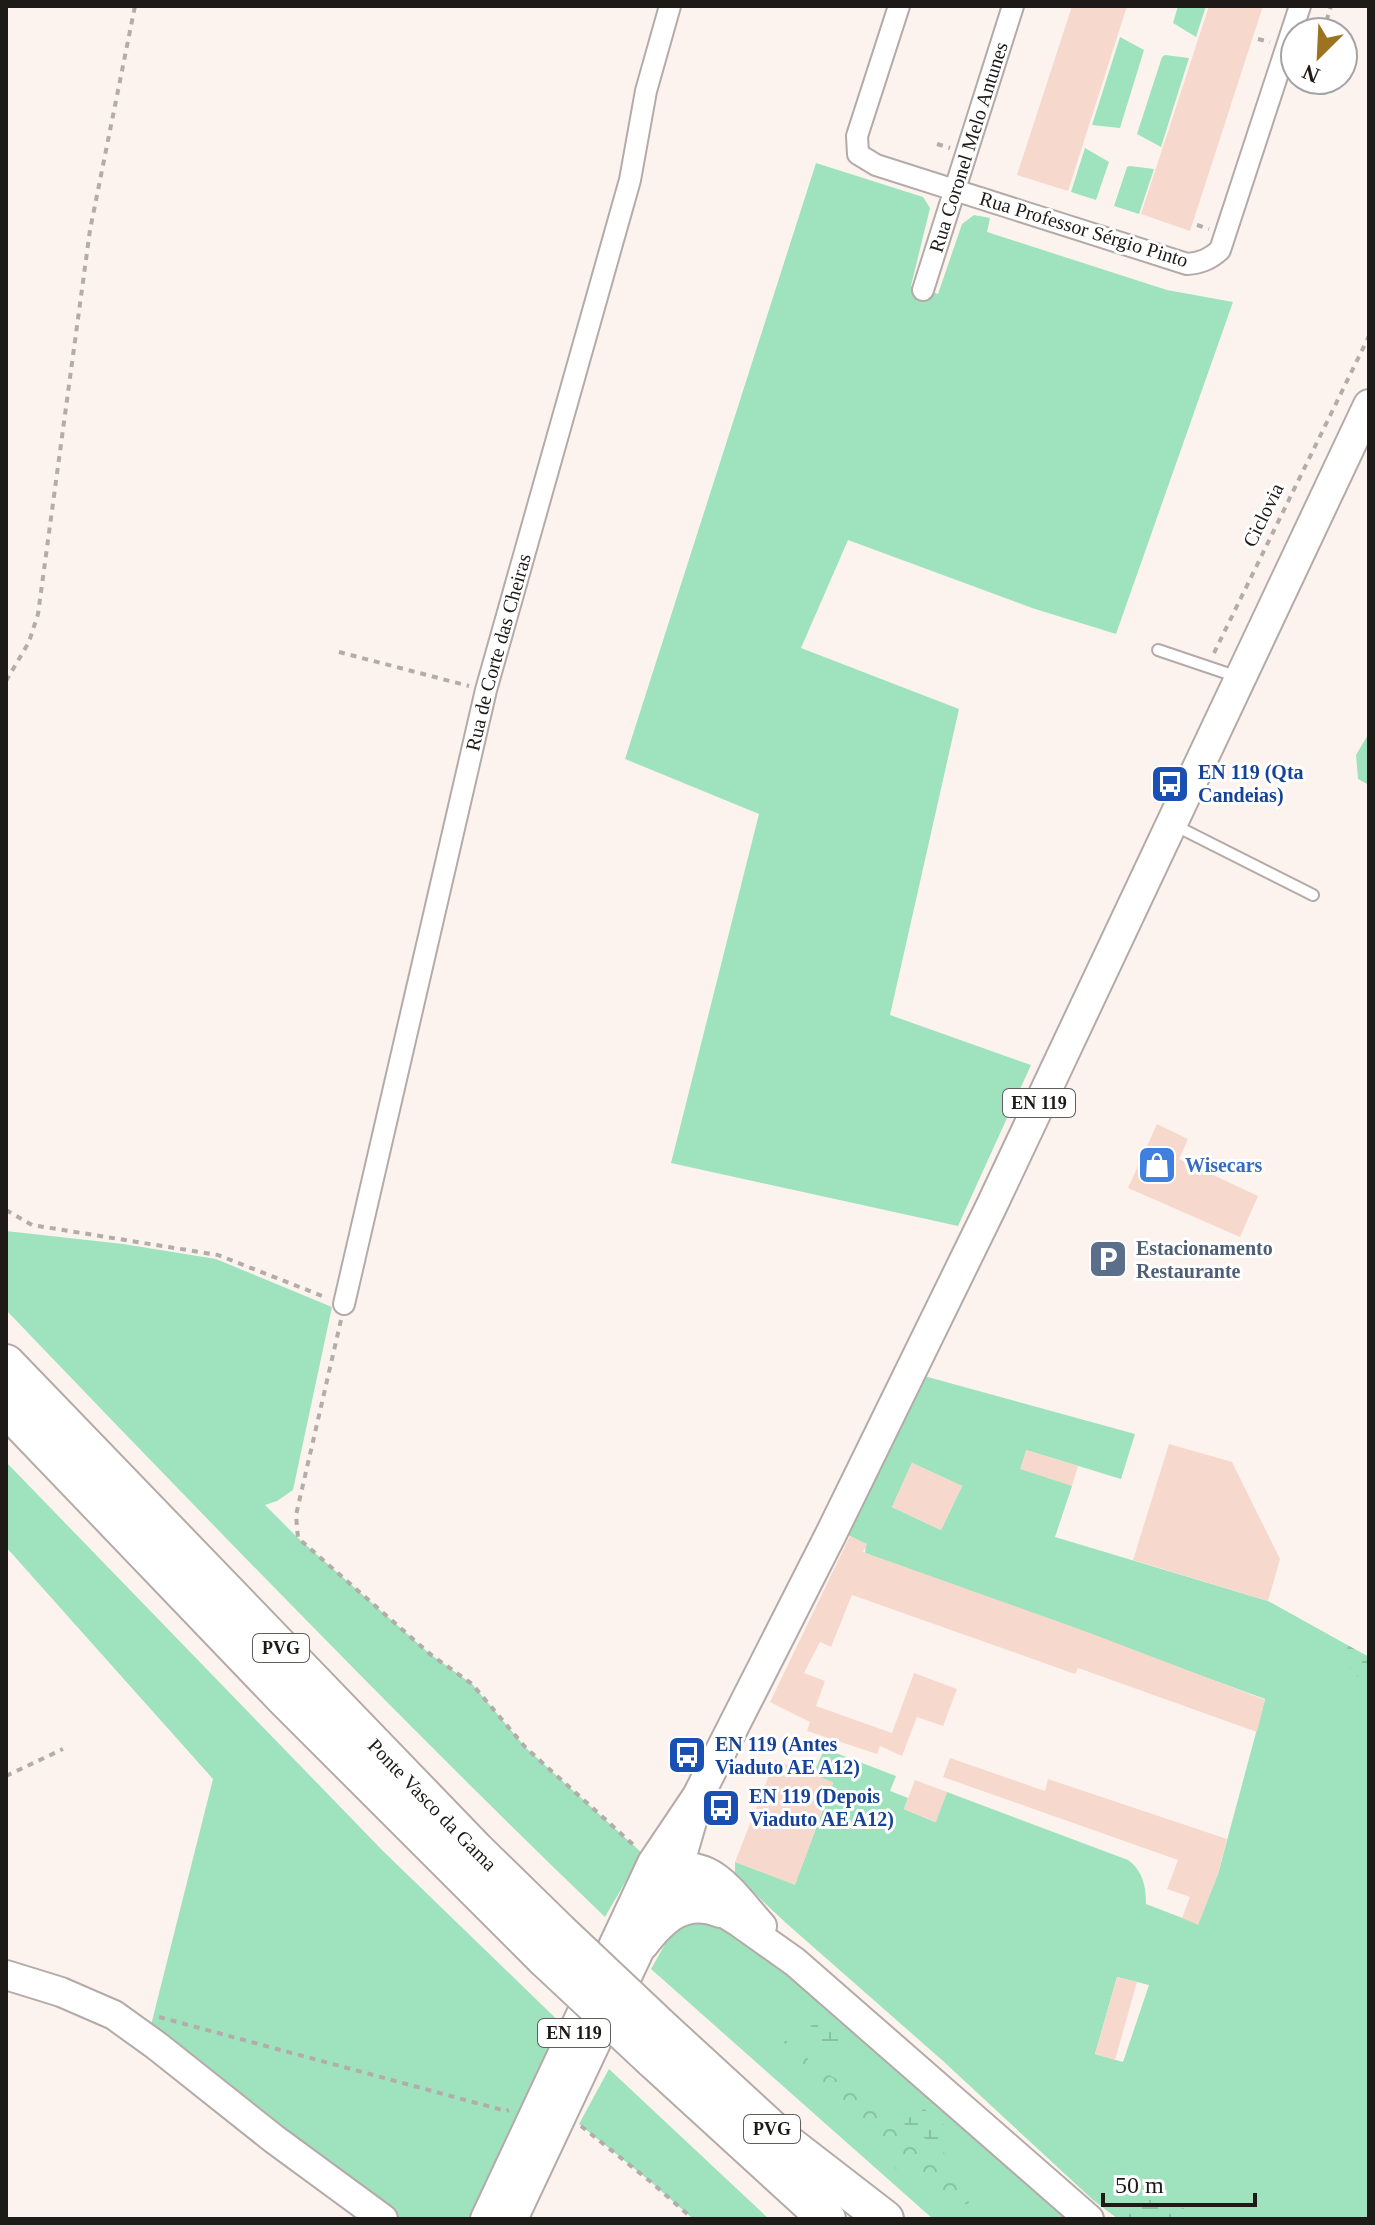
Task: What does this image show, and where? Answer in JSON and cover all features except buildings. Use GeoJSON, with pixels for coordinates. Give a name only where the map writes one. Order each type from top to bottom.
{"type":"FeatureCollection","features":[{"type":"Feature","properties":{"kind":"highway","name":"Ponte Vasco da Gama"},"geometry":{"type":"LineString","coordinates":[[6,1363],[454,1827],[552,1945]]}},
{"type":"Feature","properties":{"kind":"highway","name":"Ponte Vasco da Gama"},"geometry":{"type":"LineString","coordinates":[[6,1408],[284,1698],[658,2045],[827,2219]]}},
{"type":"Feature","properties":{"kind":"highway","name":"Ponte Vasco da Gama"},"geometry":{"type":"LineString","coordinates":[[658,2045],[885,2219]]}},
{"type":"Feature","properties":{"kind":"main road","name":"EN 119"},"geometry":{"type":"LineString","coordinates":[[555,2102],[663,1862],[831,1534],[991,1207],[1369,405]]}},
{"type":"Feature","properties":{"kind":"main road","name":"EN 119"},"geometry":{"type":"LineString","coordinates":[[492,2217],[639,1952],[663,1862]]}},
{"type":"Feature","properties":{"kind":"main road"},"geometry":{"type":"LineString","coordinates":[[663,1862],[694,1894],[795,1962]]}},
{"type":"Feature","properties":{"kind":"main road"},"geometry":{"type":"LineString","coordinates":[[663,1862],[711,1873],[795,1962],[1089,2219]]}},
{"type":"Feature","properties":{"kind":"main road"},"geometry":{"type":"LineString","coordinates":[[639,1952],[661,1924],[679,1912],[702,1908],[728,1916]]}},
{"type":"Feature","properties":{"kind":"main road"},"geometry":{"type":"LineString","coordinates":[[6,1975],[61,1992],[114,2015],[383,2219]]}},
{"type":"Feature","properties":{"kind":"main road"},"geometry":{"type":"LineString","coordinates":[[274,2139],[362,2219]]}},
{"type":"Feature","properties":{"kind":"street","name":"Rua de Corte das Cheiras"},"geometry":{"type":"LineString","coordinates":[[344,1304],[486,690],[630,180],[646,91],[670,6]]}},
{"type":"Feature","properties":{"kind":"street","name":"Rua Professor Sérgio Pinto"},"geometry":{"type":"LineString","coordinates":[[899,6],[857,136],[858,154],[866,161],[1187,264],[1207,260],[1220,250],[1300,6]]}},
{"type":"Feature","properties":{"kind":"street","name":"Rua Coronel Melo Antunes"},"geometry":{"type":"LineString","coordinates":[[923,290],[1013,6]]}},
{"type":"Feature","properties":{"kind":"lane"},"geometry":{"type":"LineString","coordinates":[[1158,650],[1240,678]]}},
{"type":"Feature","properties":{"kind":"lane"},"geometry":{"type":"LineString","coordinates":[[1171,823],[1313,895]]}},
{"type":"Feature","properties":{"kind":"path"},"geometry":{"type":"LineString","coordinates":[[6,681],[29,642],[38,614],[90,230],[135,6]]}},
{"type":"Feature","properties":{"kind":"path","name":"Ciclovia"},"geometry":{"type":"LineString","coordinates":[[1208,667],[1369,336]]}},
{"type":"Feature","properties":{"kind":"path"},"geometry":{"type":"LineString","coordinates":[[339,652],[486,690]]}},
{"type":"Feature","properties":{"kind":"path"},"geometry":{"type":"LineString","coordinates":[[6,1210],[32,1225],[218,1255],[344,1304],[296,1515],[298,1538],[430,1654],[472,1684],[526,1748],[663,1862]]}},
{"type":"Feature","properties":{"kind":"path"},"geometry":{"type":"LineString","coordinates":[[6,1776],[63,1749]]}},
{"type":"Feature","properties":{"kind":"path"},"geometry":{"type":"LineString","coordinates":[[136,2030],[150,2019],[167,2019],[506,2111],[555,2102],[693,2219]]}},
{"type":"Feature","properties":{"kind":"green space"},"geometry":{"type":"Polygon","coordinates":[[[1178,6],[1206,6],[1196,37],[1173,23],[1178,6]]]}},
{"type":"Feature","properties":{"kind":"green space"},"geometry":{"type":"Polygon","coordinates":[[[1120,37],[1144,50],[1120,128],[1092,125],[1120,37]]]}},
{"type":"Feature","properties":{"kind":"green space"},"geometry":{"type":"Polygon","coordinates":[[[1165,55],[1189,58],[1161,147],[1137,134],[1165,55]]]}},
{"type":"Feature","properties":{"kind":"green space"},"geometry":{"type":"Polygon","coordinates":[[[1085,148],[1109,162],[1096,200],[1071,192],[1085,148]]]}},
{"type":"Feature","properties":{"kind":"green space"},"geometry":{"type":"Polygon","coordinates":[[[816,163],[923,197],[930,208],[911,286],[938,294],[962,224],[974,215],[990,218],[987,232],[1167,290],[1233,302],[1116,634],[1032,608],[848,540],[801,648],[959,709],[890,1015],[1031,1065],[958,1226],[671,1163],[759,814],[625,759],[816,163]]]}},
{"type":"Feature","properties":{"kind":"green space"},"geometry":{"type":"Polygon","coordinates":[[[1127,167],[1154,169],[1139,214],[1114,206],[1127,167]]]}},
{"type":"Feature","properties":{"kind":"green space"},"geometry":{"type":"Polygon","coordinates":[[[1369,733],[1369,785],[1358,779],[1356,755],[1369,733]]]}},
{"type":"Feature","properties":{"kind":"green space"},"geometry":{"type":"Polygon","coordinates":[[[6,1231],[123,1244],[216,1259],[332,1307],[293,1490],[265,1505],[430,1654],[472,1684],[526,1748],[642,1853],[605,1917],[377,1692],[6,1310],[6,1231]]]}},
{"type":"Feature","properties":{"kind":"green space"},"geometry":{"type":"Polygon","coordinates":[[[924,1376],[1135,1434],[1121,1479],[1026,1450],[1072,1486],[1055,1537],[1268,1601],[1369,1657],[1369,2219],[1118,2219],[1093,2200],[735,1875],[735,1862],[795,1884],[833,1783],[813,1774],[824,1750],[896,1776],[890,1791],[908,1798],[904,1809],[935,1822],[947,1792],[1128,1860],[1143,1879],[1146,1904],[1198,1924],[1218,1874],[1265,1699],[865,1553],[866,1544],[848,1535],[924,1376]],[[912,1463],[892,1507],[941,1530],[962,1486],[912,1463]],[[1117,1977],[1095,2054],[1123,2062],[1149,1985],[1117,1977]]]}},
{"type":"Feature","properties":{"kind":"green space"},"geometry":{"type":"Polygon","coordinates":[[[6,1462],[383,1851],[573,2035],[481,2219],[401,2219],[151,2025],[213,1779],[6,1547],[6,1462]]]}},
{"type":"Feature","properties":{"kind":"green space"},"geometry":{"type":"Polygon","coordinates":[[[1347,1645],[1369,1657],[1369,1688],[1349,1667],[1347,1645]]]}},
{"type":"Feature","properties":{"kind":"green space"},"geometry":{"type":"Polygon","coordinates":[[[687,1919],[736,1929],[942,2110],[1075,2219],[933,2219],[651,1969],[668,1939],[687,1919]]]}},
{"type":"Feature","properties":{"kind":"green space"},"geometry":{"type":"Polygon","coordinates":[[[815,2022],[828,2026],[845,2040],[838,2048],[820,2050],[807,2039],[805,2032],[815,2022]]]}},
{"type":"Feature","properties":{"kind":"green space"},"geometry":{"type":"Polygon","coordinates":[[[778,2034],[827,2074],[881,2101],[900,2121],[955,2161],[966,2177],[969,2205],[942,2199],[899,2173],[871,2137],[795,2058],[778,2034]]]}},
{"type":"Feature","properties":{"kind":"green space"},"geometry":{"type":"Polygon","coordinates":[[[609,2069],[769,2219],[693,2219],[579,2124],[609,2069]]]}},
{"type":"Feature","properties":{"kind":"green space"},"geometry":{"type":"Polygon","coordinates":[[[924,2109],[945,2126],[946,2137],[939,2148],[904,2124],[924,2109]]]}},
{"type":"Feature","properties":{"kind":"green space"},"geometry":{"type":"Polygon","coordinates":[[[1150,2198],[1174,2202],[1200,2219],[1118,2219],[1115,2216],[1124,2204],[1150,2198]]]}},
{"type":"Feature","properties":{"kind":"place","name":"EN 119 (Qta Candeias)"},"geometry":{"type":"Point","coordinates":[1170,784]}},
{"type":"Feature","properties":{"kind":"place","name":"Wisecars"},"geometry":{"type":"Point","coordinates":[1157,1165]}},
{"type":"Feature","properties":{"kind":"place","name":"Estacionamento Restaurante"},"geometry":{"type":"Point","coordinates":[1108,1259]}},
{"type":"Feature","properties":{"kind":"place","name":"EN 119 (Antes Viaduto AE A12)"},"geometry":{"type":"Point","coordinates":[687,1755]}},
{"type":"Feature","properties":{"kind":"place","name":"EN 119 (Depois Viaduto AE A12)"},"geometry":{"type":"Point","coordinates":[721,1808]}}]}
